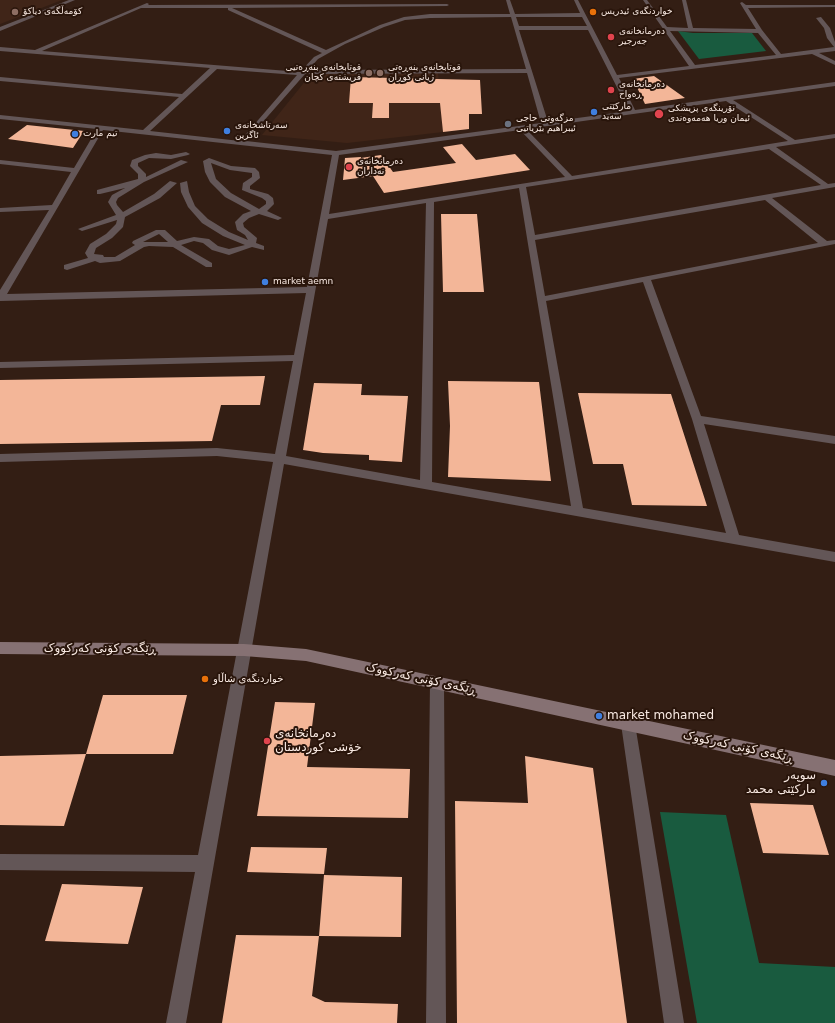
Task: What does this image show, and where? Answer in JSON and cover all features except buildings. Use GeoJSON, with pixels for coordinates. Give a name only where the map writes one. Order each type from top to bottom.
{"type":"FeatureCollection","features":[{"type":"Feature","properties":{"kind":"street"},"geometry":{"type":"LineString","coordinates":[[0,29],[73,0]]}},
{"type":"Feature","properties":{"kind":"street"},"geometry":{"type":"LineString","coordinates":[[36,52],[156,0]]}},
{"type":"Feature","properties":{"kind":"street"},"geometry":{"type":"LineString","coordinates":[[508,0],[545,124]]}},
{"type":"Feature","properties":{"kind":"street"},"geometry":{"type":"LineString","coordinates":[[576,0],[633,112]]}},
{"type":"Feature","properties":{"kind":"street"},"geometry":{"type":"LineString","coordinates":[[645,0],[693,67]]}},
{"type":"Feature","properties":{"kind":"street"},"geometry":{"type":"LineString","coordinates":[[684,0],[691,29]]}},
{"type":"Feature","properties":{"kind":"street"},"geometry":{"type":"LineString","coordinates":[[740,0],[760,31],[780,56]]}},
{"type":"Feature","properties":{"kind":"street"},"geometry":{"type":"LineString","coordinates":[[140,7],[446,3],[448,16]]}},
{"type":"Feature","properties":{"kind":"street"},"geometry":{"type":"LineString","coordinates":[[745,7],[835,6]]}},
{"type":"Feature","properties":{"kind":"street"},"geometry":{"type":"LineString","coordinates":[[225,7],[325,52]]}},
{"type":"Feature","properties":{"kind":"street"},"geometry":{"type":"LineString","coordinates":[[242,142],[310,64],[325,52],[367,32],[393,22],[416,18],[448,16],[583,15]]}},
{"type":"Feature","properties":{"kind":"street"},"geometry":{"type":"LineString","coordinates":[[615,77],[813,52],[835,47],[827,28],[819,18]]}},
{"type":"Feature","properties":{"kind":"street"},"geometry":{"type":"LineString","coordinates":[[517,28],[590,28]]}},
{"type":"Feature","properties":{"kind":"street"},"geometry":{"type":"LineString","coordinates":[[666,29],[760,31]]}},
{"type":"Feature","properties":{"kind":"street"},"geometry":{"type":"LineString","coordinates":[[0,48],[302,73],[530,71]]}},
{"type":"Feature","properties":{"kind":"street"},"geometry":{"type":"LineString","coordinates":[[813,52],[835,64]]}},
{"type":"Feature","properties":{"kind":"street"},"geometry":{"type":"LineString","coordinates":[[146,132],[215,67]]}},
{"type":"Feature","properties":{"kind":"street"},"geometry":{"type":"LineString","coordinates":[[0,79],[184,96]]}},
{"type":"Feature","properties":{"kind":"street"},"geometry":{"type":"LineString","coordinates":[[0,117],[336,153],[835,84]]}},
{"type":"Feature","properties":{"kind":"street"},"geometry":{"type":"LineString","coordinates":[[727,99],[793,142]]}},
{"type":"Feature","properties":{"kind":"street"},"geometry":{"type":"LineString","coordinates":[[0,298],[101,128]]}},
{"type":"Feature","properties":{"kind":"street"},"geometry":{"type":"LineString","coordinates":[[522,128],[570,178]]}},
{"type":"Feature","properties":{"kind":"street"},"geometry":{"type":"LineString","coordinates":[[324,217],[835,136]]}},
{"type":"Feature","properties":{"kind":"street"},"geometry":{"type":"LineString","coordinates":[[770,146],[831,186]]}},
{"type":"Feature","properties":{"kind":"street"},"geometry":{"type":"LineString","coordinates":[[176,1023],[336,153]]}},
{"type":"Feature","properties":{"kind":"street"},"geometry":{"type":"LineString","coordinates":[[140,182],[142,174],[134,166],[138,159],[151,155],[172,157],[186,154]]}},
{"type":"Feature","properties":{"kind":"street"},"geometry":{"type":"LineString","coordinates":[[184,162],[140,182],[119,194],[112,202],[113,206],[121,216],[120,225],[116,231],[90,249],[90,256],[96,259],[117,259],[136,248],[149,244],[175,244],[188,240],[200,239],[206,241],[215,248],[229,252],[244,249],[250,245],[252,242],[251,235],[238,225],[242,218],[260,212],[268,207],[270,200],[265,196],[246,190],[246,185],[256,178],[255,172],[247,169],[225,166],[208,160],[209,172],[219,187],[237,202],[260,212],[278,218]]}},
{"type":"Feature","properties":{"kind":"street"},"geometry":{"type":"LineString","coordinates":[[0,162],[75,170]]}},
{"type":"Feature","properties":{"kind":"street"},"geometry":{"type":"LineString","coordinates":[[100,192],[140,182]]}},
{"type":"Feature","properties":{"kind":"street"},"geometry":{"type":"LineString","coordinates":[[82,229],[121,216],[147,203],[173,183]]}},
{"type":"Feature","properties":{"kind":"street"},"geometry":{"type":"LineString","coordinates":[[184,183],[188,198],[199,215],[215,228],[250,245],[261,248]]}},
{"type":"Feature","properties":{"kind":"street"},"geometry":{"type":"LineString","coordinates":[[522,185],[578,513]]}},
{"type":"Feature","properties":{"kind":"street"},"geometry":{"type":"LineString","coordinates":[[531,238],[831,186]]}},
{"type":"Feature","properties":{"kind":"street"},"geometry":{"type":"LineString","coordinates":[[766,197],[825,244]]}},
{"type":"Feature","properties":{"kind":"street"},"geometry":{"type":"LineString","coordinates":[[426,484],[430,200]]}},
{"type":"Feature","properties":{"kind":"street"},"geometry":{"type":"LineString","coordinates":[[0,210],[53,207]]}},
{"type":"Feature","properties":{"kind":"street"},"geometry":{"type":"LineString","coordinates":[[67,267],[96,259],[159,232],[187,254],[209,265]]}},
{"type":"Feature","properties":{"kind":"street"},"geometry":{"type":"LineString","coordinates":[[542,299],[835,242]]}},
{"type":"Feature","properties":{"kind":"street"},"geometry":{"type":"LineString","coordinates":[[646,279],[697,419],[734,540]]}},
{"type":"Feature","properties":{"kind":"street"},"geometry":{"type":"LineString","coordinates":[[0,298],[310,290]]}},
{"type":"Feature","properties":{"kind":"street"},"geometry":{"type":"LineString","coordinates":[[0,366],[298,358]]}},
{"type":"Feature","properties":{"kind":"street"},"geometry":{"type":"LineString","coordinates":[[697,419],[835,440]]}},
{"type":"Feature","properties":{"kind":"street"},"geometry":{"type":"LineString","coordinates":[[0,458],[216,452],[280,458],[578,513],[835,557]]}},
{"type":"Feature","properties":{"kind":"street","name":"ڕێگەی کۆنی کەرکووک"},"geometry":{"type":"LineString","coordinates":[[0,648],[244,650],[306,655],[834,769]]}},
{"type":"Feature","properties":{"kind":"street"},"geometry":{"type":"LineString","coordinates":[[436,683],[436,1023]]}},
{"type":"Feature","properties":{"kind":"street"},"geometry":{"type":"LineString","coordinates":[[628,724],[674,1023]]}},
{"type":"Feature","properties":{"kind":"street"},"geometry":{"type":"LineString","coordinates":[[0,862],[205,864]]}},
{"type":"Feature","properties":{"kind":"shaded area","name":"کۆمەڵگەی دیاکۆ"},"geometry":{"type":"Polygon","coordinates":[[[0,0],[62,0],[0,24],[0,0]]]}},
{"type":"Feature","properties":{"kind":"shaded area"},"geometry":{"type":"Polygon","coordinates":[[[438,73],[443,132],[347,143],[262,135],[311,74],[438,73]]]}},
{"type":"Feature","properties":{"kind":"green space"},"geometry":{"type":"Polygon","coordinates":[[[678,31],[693,33],[752,33],[766,51],[699,59],[678,31]]]}},
{"type":"Feature","properties":{"kind":"green space"},"geometry":{"type":"Polygon","coordinates":[[[660,812],[726,815],[759,963],[835,967],[835,1023],[697,1023],[660,812]]]}},
{"type":"Feature","properties":{"kind":"place","name":"کۆمەڵگەی دیاکۆ"},"geometry":{"type":"Point","coordinates":[15,12]}},
{"type":"Feature","properties":{"kind":"place","name":"خواردنگەی ئیدریس"},"geometry":{"type":"Point","coordinates":[593,12]}},
{"type":"Feature","properties":{"kind":"place","name":"دەرمانخانەی جەرجیر"},"geometry":{"type":"Point","coordinates":[611,37]}},
{"type":"Feature","properties":{"kind":"place","name":"قوتابخانەی بنەڕەتیی فریشتەی کچان"},"geometry":{"type":"Point","coordinates":[369,73]}},
{"type":"Feature","properties":{"kind":"place","name":"قوتابخانەی بنەڕەتی ژیانی کوڕان"},"geometry":{"type":"Point","coordinates":[380,73]}},
{"type":"Feature","properties":{"kind":"place","name":"دەرمانخانەی ڕەواح"},"geometry":{"type":"Point","coordinates":[611,90]}},
{"type":"Feature","properties":{"kind":"place","name":"مارکێتی سەید"},"geometry":{"type":"Point","coordinates":[594,112]}},
{"type":"Feature","properties":{"kind":"place","name":"نۆرینگەی پزیشکی ئیمان وریا هەمەوەندی"},"geometry":{"type":"Point","coordinates":[659,114]}},
{"type":"Feature","properties":{"kind":"place","name":"مزگەوتی حاجی ئیبراهیم بێریاتیی"},"geometry":{"type":"Point","coordinates":[508,124]}},
{"type":"Feature","properties":{"kind":"place","name":"سەرتاشخانەی ئاگرین"},"geometry":{"type":"Point","coordinates":[227,131]}},
{"type":"Feature","properties":{"kind":"place","name":"تیم مارت"},"geometry":{"type":"Point","coordinates":[75,134]}},
{"type":"Feature","properties":{"kind":"place","name":"دەرمانخانەی نەداران"},"geometry":{"type":"Point","coordinates":[349,167]}},
{"type":"Feature","properties":{"kind":"place","name":"market aemn"},"geometry":{"type":"Point","coordinates":[265,282]}},
{"type":"Feature","properties":{"kind":"place","name":"خواردنگەی شاڵاو"},"geometry":{"type":"Point","coordinates":[205,679]}},
{"type":"Feature","properties":{"kind":"place","name":"market mohamed"},"geometry":{"type":"Point","coordinates":[599,716]}},
{"type":"Feature","properties":{"kind":"place","name":"دەرمانخانەی خۆشی کوردستان"},"geometry":{"type":"Point","coordinates":[267,741]}},
{"type":"Feature","properties":{"kind":"place","name":"سوپەر مارکێتی محمد"},"geometry":{"type":"Point","coordinates":[824,783]}}]}
